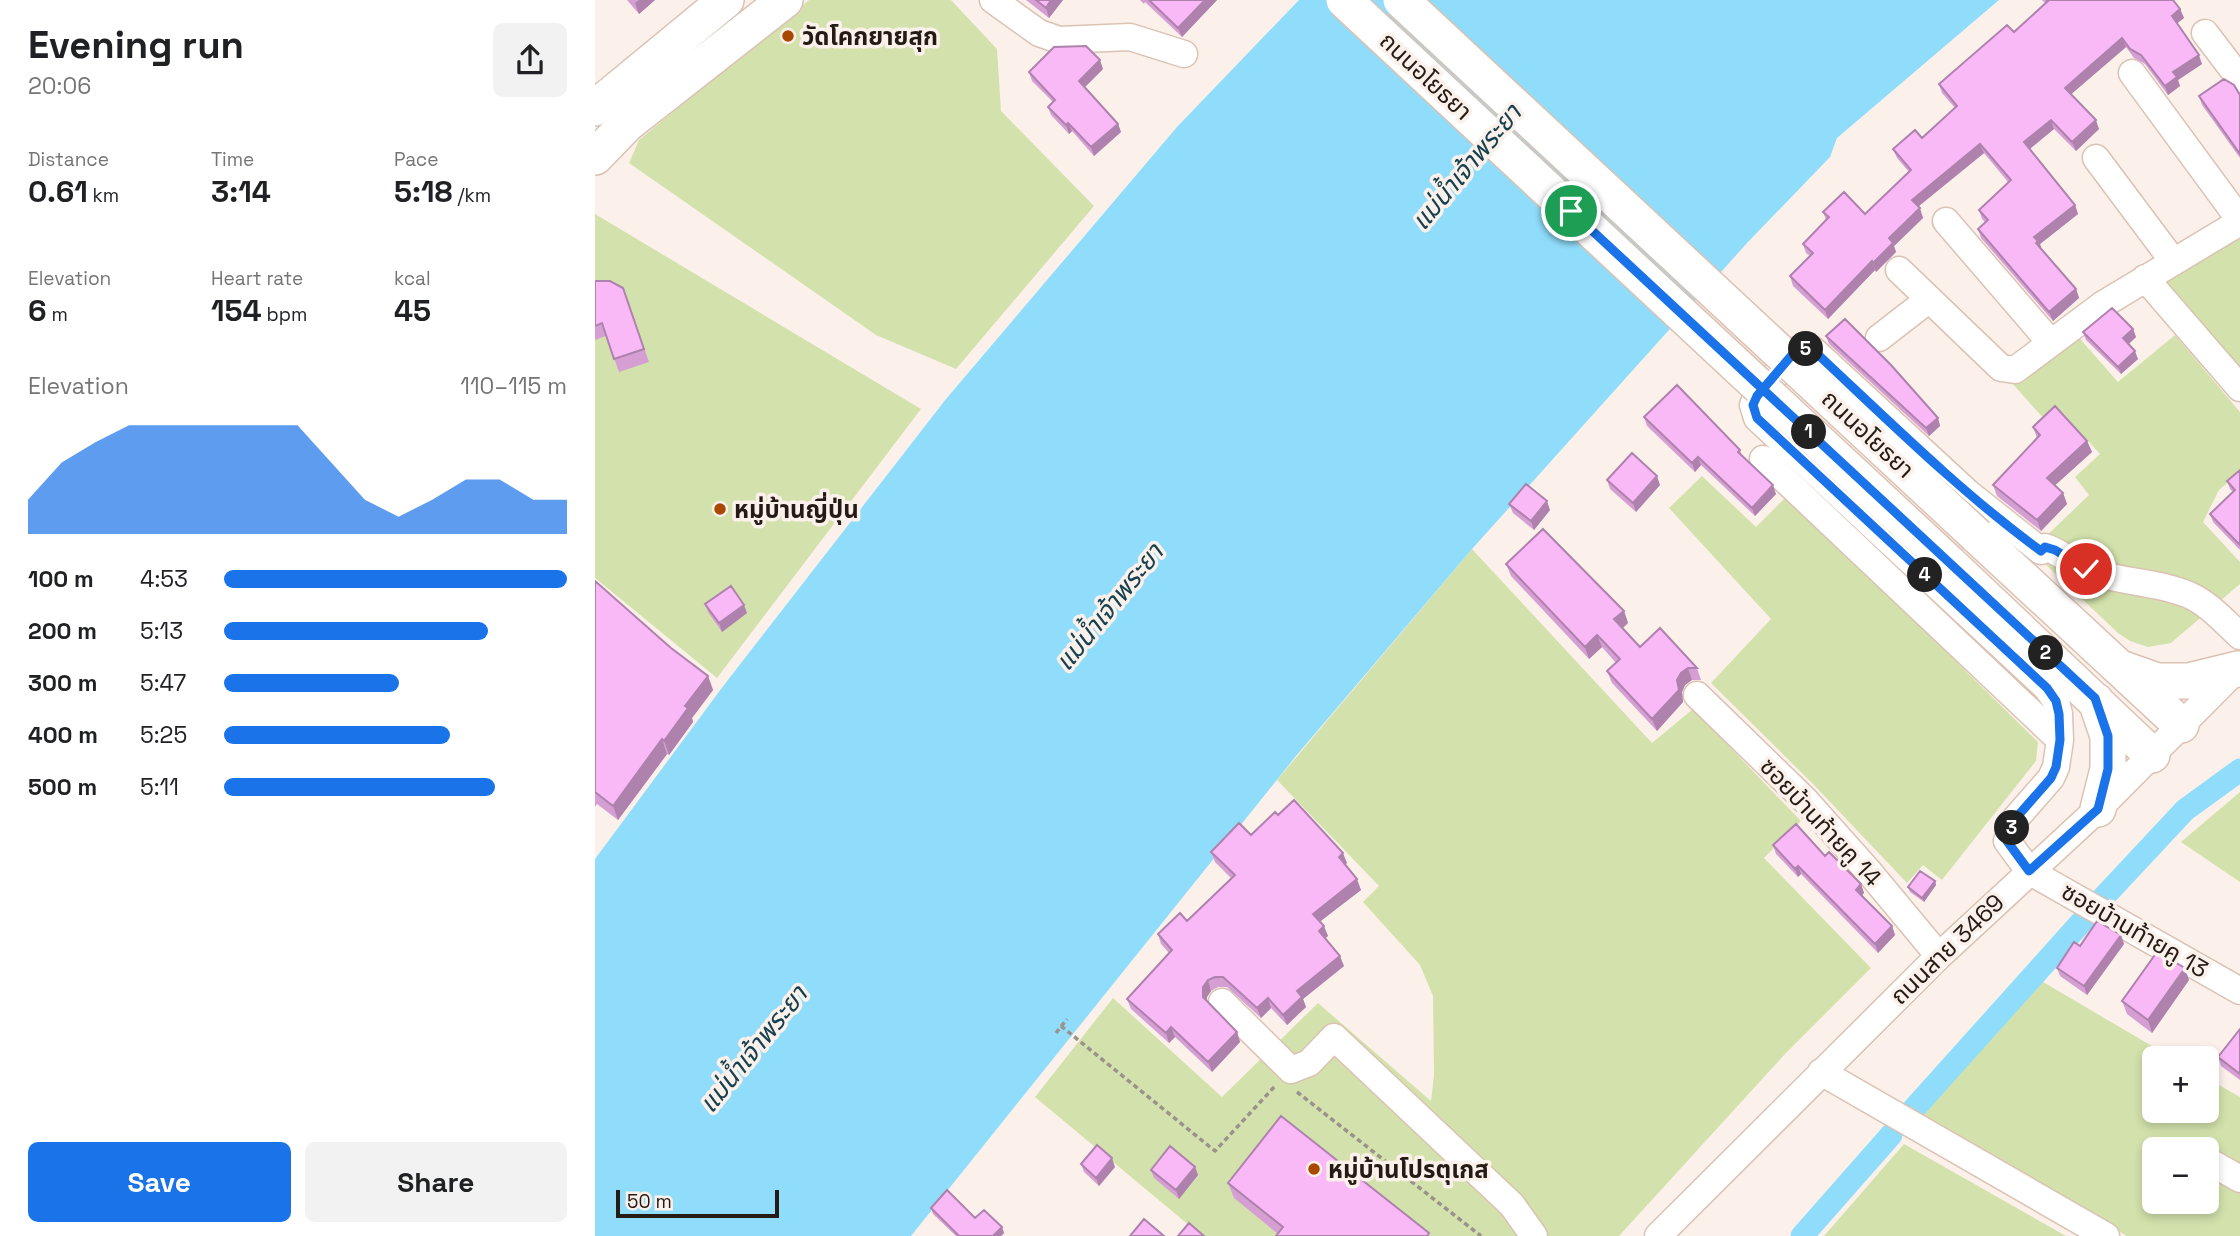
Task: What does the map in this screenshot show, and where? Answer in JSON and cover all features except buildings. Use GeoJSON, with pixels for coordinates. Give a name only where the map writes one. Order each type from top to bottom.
{"type":"FeatureCollection","features":[{"type":"Feature","properties":{"kind":"main road"},"geometry":{"type":"LineString","coordinates":[[595,108],[726,0]]}},
{"type":"Feature","properties":{"kind":"main road"},"geometry":{"type":"LineString","coordinates":[[595,157],[627,124],[785,0]]}},
{"type":"Feature","properties":{"kind":"main road","name":"ถนนอโยธยา"},"geometry":{"type":"LineString","coordinates":[[1343,0],[2095,698],[2152,755]]}},
{"type":"Feature","properties":{"kind":"main road","name":"ถนนอโยธยา"},"geometry":{"type":"LineString","coordinates":[[1401,0],[2181,725]]}},
{"type":"Feature","properties":{"kind":"main road"},"geometry":{"type":"LineString","coordinates":[[2120,668],[2157,681],[2189,681],[2239,657]]}},
{"type":"Feature","properties":{"kind":"main road"},"geometry":{"type":"LineString","coordinates":[[2095,698],[2108,736],[2108,769],[2098,809]]}},
{"type":"Feature","properties":{"kind":"street"},"geometry":{"type":"LineString","coordinates":[[993,0],[1039,33],[1059,40],[1129,37],[1184,54]]}},
{"type":"Feature","properties":{"kind":"street"},"geometry":{"type":"LineString","coordinates":[[2205,33],[2240,79]]}},
{"type":"Feature","properties":{"kind":"street"},"geometry":{"type":"LineString","coordinates":[[1899,270],[2001,368],[2015,370],[2145,278],[2240,221],[2132,74]]}},
{"type":"Feature","properties":{"kind":"street"},"geometry":{"type":"LineString","coordinates":[[2096,158],[2173,261]]}},
{"type":"Feature","properties":{"kind":"street"},"geometry":{"type":"LineString","coordinates":[[1946,220],[2051,343]]}},
{"type":"Feature","properties":{"kind":"street"},"geometry":{"type":"LineString","coordinates":[[2145,278],[2240,388]]}},
{"type":"Feature","properties":{"kind":"street"},"geometry":{"type":"LineString","coordinates":[[1879,338],[1928,300]]}},
{"type":"Feature","properties":{"kind":"street"},"geometry":{"type":"LineString","coordinates":[[2029,871],[2007,841],[2016,818],[2051,778],[2056,767],[2060,740],[2056,701],[2047,688],[1757,418],[1753,405],[1757,396],[1797,349],[1813,350],[1968,493],[2041,551],[2045,547],[2086,569],[2128,582],[2162,587],[2188,595],[2208,606],[2239,657]]}},
{"type":"Feature","properties":{"kind":"street"},"geometry":{"type":"LineString","coordinates":[[1763,459],[2060,740]]}},
{"type":"Feature","properties":{"kind":"street","name":"ถนนสาย 3469"},"geometry":{"type":"LineString","coordinates":[[1658,1236],[1939,956],[2098,809],[2181,725],[2239,657]]}},
{"type":"Feature","properties":{"kind":"street","name":"ซอยบ้านท้ายคู 14"},"geometry":{"type":"LineString","coordinates":[[1697,695],[1804,799],[1939,956]]}},
{"type":"Feature","properties":{"kind":"street","name":"ซอยบ้านท้ายคู 13"},"geometry":{"type":"LineString","coordinates":[[2029,871],[2240,990]]}},
{"type":"Feature","properties":{"kind":"street"},"geometry":{"type":"LineString","coordinates":[[1222,1002],[1287,1075],[1309,1063],[1334,1037],[1512,1205],[1534,1236]]}},
{"type":"Feature","properties":{"kind":"street"},"geometry":{"type":"LineString","coordinates":[[1821,1072],[2106,1236]]}},
{"type":"Feature","properties":{"kind":"street"},"geometry":{"type":"LineString","coordinates":[[2219,1166],[2240,1179]]}},
{"type":"Feature","properties":{"kind":"path"},"geometry":{"type":"LineString","coordinates":[[1056,1033],[1067,1019]]}},
{"type":"Feature","properties":{"kind":"path"},"geometry":{"type":"LineString","coordinates":[[1061,1026],[1215,1152],[1287,1075],[1481,1236]]}},
{"type":"Feature","properties":{"kind":"green space"},"geometry":{"type":"Polygon","coordinates":[[[809,0],[951,0],[997,49],[1001,111],[1094,206],[956,369],[876,335],[629,163],[639,140],[809,0]]]}},
{"type":"Feature","properties":{"kind":"green space","name":"หมู่บ้านญี่ปุ่น"},"geometry":{"type":"Polygon","coordinates":[[[595,214],[921,409],[717,678],[595,578],[595,214]]]}},
{"type":"Feature","properties":{"kind":"green space"},"geometry":{"type":"Polygon","coordinates":[[[2240,231],[2240,380],[2165,283],[2172,268],[2240,231]]]}},
{"type":"Feature","properties":{"kind":"green space"},"geometry":{"type":"Polygon","coordinates":[[[2074,332],[2118,382],[2175,335],[2240,412],[2240,472],[2219,490],[2203,522],[2240,562],[2240,584],[2171,643],[2148,647],[2130,641],[2118,633],[2043,562],[2040,542],[2089,495],[2075,477],[2100,454],[2061,411],[2046,421],[2011,382],[2074,332]]]}},
{"type":"Feature","properties":{"kind":"green space"},"geometry":{"type":"Polygon","coordinates":[[[1702,476],[1756,527],[1787,496],[2038,742],[2036,761],[1942,880],[1923,865],[1907,883],[1814,785],[1711,683],[1771,619],[1669,508],[1702,476]]]}},
{"type":"Feature","properties":{"kind":"green space"},"geometry":{"type":"Polygon","coordinates":[[[1472,549],[1652,743],[1693,709],[1801,821],[1764,858],[1871,968],[1785,1054],[1619,1236],[1202,1236],[1035,1097],[1113,998],[1222,1097],[1318,1003],[1431,1101],[1434,1075],[1433,996],[1420,965],[1363,902],[1379,886],[1277,780],[1472,549]]]}},
{"type":"Feature","properties":{"kind":"green space"},"geometry":{"type":"Polygon","coordinates":[[[2240,792],[2240,882],[2181,842],[2240,792]]]}},
{"type":"Feature","properties":{"kind":"green space"},"geometry":{"type":"Polygon","coordinates":[[[2038,979],[2152,1046],[2142,1046],[2142,1123],[2219,1123],[2219,1085],[2240,1097],[2240,1236],[2127,1236],[1919,1120],[2038,979]]]}},
{"type":"Feature","properties":{"kind":"green space"},"geometry":{"type":"Polygon","coordinates":[[[1904,1144],[2066,1236],[1824,1236],[1904,1144]]]}},
{"type":"Feature","properties":{"kind":"water","name":"แม่น้ำเจ้าพระยา"},"geometry":{"type":"Polygon","coordinates":[[[1299,0],[1999,0],[1837,138],[1830,157],[1748,242],[1472,549],[1296,756],[911,1236],[595,1236],[595,859],[724,685],[946,399],[1177,127],[1299,0]]]}},
{"type":"Feature","properties":{"kind":"waterway"},"geometry":{"type":"LineString","coordinates":[[2100,901],[2185,810],[2240,770]]}},
{"type":"Feature","properties":{"kind":"waterway"},"geometry":{"type":"LineString","coordinates":[[1911,1112],[2086,917]]}},
{"type":"Feature","properties":{"kind":"waterway"},"geometry":{"type":"LineString","coordinates":[[1802,1236],[1891,1135]]}},
{"type":"Feature","properties":{"kind":"place","name":"วัดโคกยายสุก"},"geometry":{"type":"Point","coordinates":[788,36]}},
{"type":"Feature","properties":{"kind":"place","name":"หมู่บ้านญี่ปุ่น"},"geometry":{"type":"Point","coordinates":[720,509]}},
{"type":"Feature","properties":{"kind":"place","name":"หมู่บ้านโปรตุเกส"},"geometry":{"type":"Point","coordinates":[1314,1169]}},
{"type":"Feature","properties":{"kind":"route"},"geometry":{"type":"LineString","coordinates":[[1571,211],[1723,352],[1798,423],[2095,698],[2108,736],[2108,769],[2098,809],[2029,871],[2007,841],[2016,818],[2051,778],[2056,767],[2060,740],[2056,701],[2047,688],[1757,418],[1753,405],[1757,396],[1797,349],[1813,350],[1968,493],[2010,528],[2041,551],[2045,547],[2055,550],[2086,569]]}}]}
